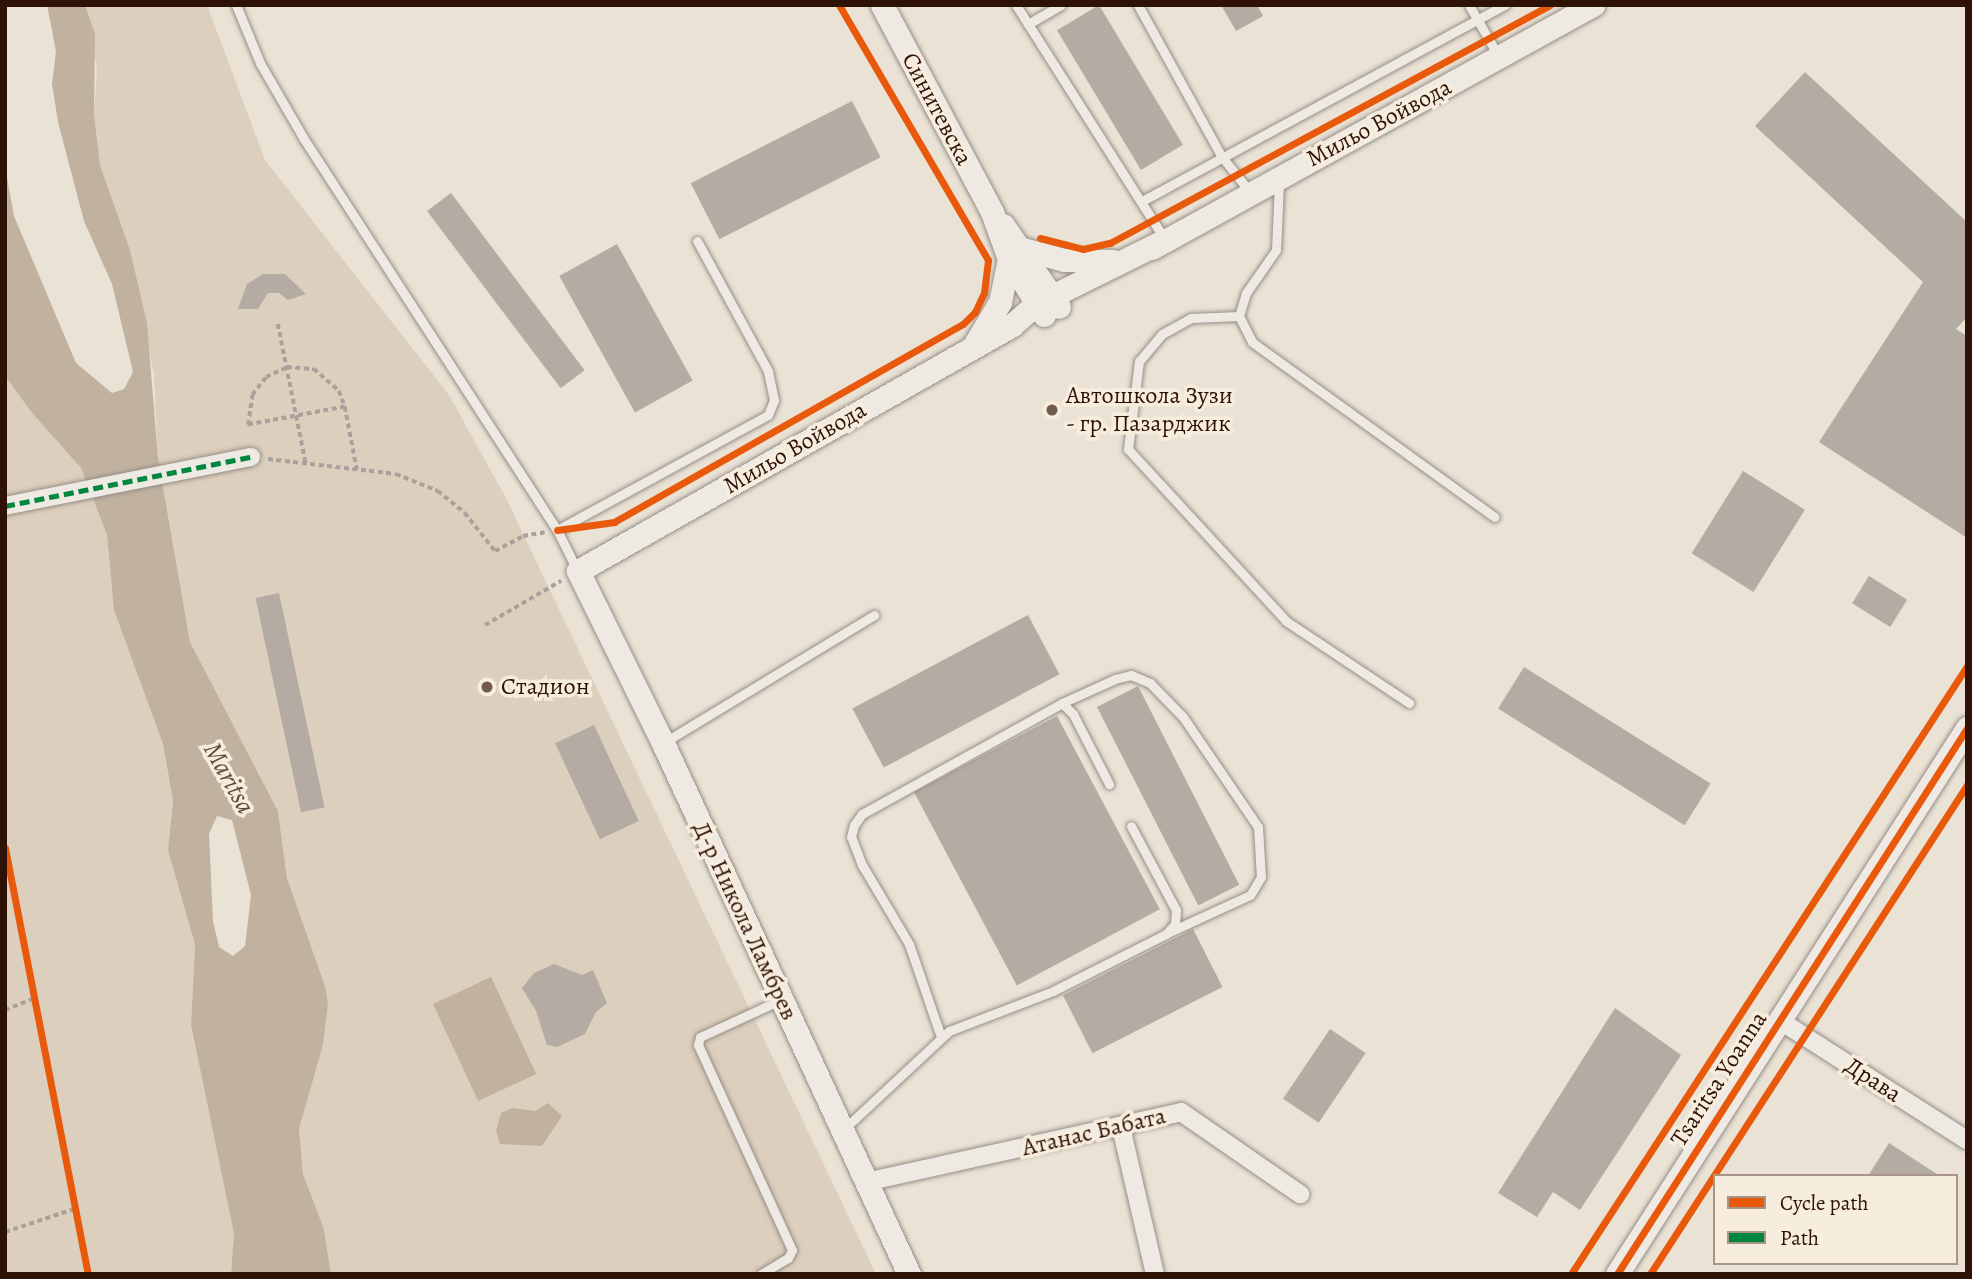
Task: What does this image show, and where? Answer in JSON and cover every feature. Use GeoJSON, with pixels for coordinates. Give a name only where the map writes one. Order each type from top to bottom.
{"type":"FeatureCollection","features":[{"type":"Feature","properties":{"kind":"street","name":"Синитевска"},"geometry":{"type":"LineString","coordinates":[[882,5],[992,212],[1048,305]]}},
{"type":"Feature","properties":{"kind":"street","name":"Мильо Войвода"},"geometry":{"type":"LineString","coordinates":[[578,571],[972,347],[1593,5]]}},
{"type":"Feature","properties":{"kind":"street","name":"Мильо Войвода"},"geometry":{"type":"LineString","coordinates":[[1048,305],[1119,261],[1165,240]]}},
{"type":"Feature","properties":{"kind":"street"},"geometry":{"type":"LineString","coordinates":[[972,347],[1000,302],[1016,254],[1072,261],[1119,261]]}},
{"type":"Feature","properties":{"kind":"street"},"geometry":{"type":"LineString","coordinates":[[5,506],[251,457]]}},
{"type":"Feature","properties":{"kind":"street","name":"Д-р Никола Ламбрев"},"geometry":{"type":"LineString","coordinates":[[578,571],[663,743],[909,1274]]}},
{"type":"Feature","properties":{"kind":"street","name":"Tsaritsa Yoanna"},"geometry":{"type":"LineString","coordinates":[[1617,1274],[1967,728]]}},
{"type":"Feature","properties":{"kind":"street","name":"Драва"},"geometry":{"type":"LineString","coordinates":[[1779,1020],[1967,1140]]}},
{"type":"Feature","properties":{"kind":"street","name":"Атанас Бабата"},"geometry":{"type":"LineString","coordinates":[[866,1181],[1181,1112],[1300,1194]]}},
{"type":"Feature","properties":{"kind":"street"},"geometry":{"type":"LineString","coordinates":[[1121,1127],[1155,1274]]}},
{"type":"Feature","properties":{"kind":"lane"},"geometry":{"type":"LineString","coordinates":[[236,5],[260,63],[304,139],[557,530],[578,571]]}},
{"type":"Feature","properties":{"kind":"lane"},"geometry":{"type":"LineString","coordinates":[[1016,5],[1165,240]]}},
{"type":"Feature","properties":{"kind":"lane"},"geometry":{"type":"LineString","coordinates":[[1028,24],[1061,5]]}},
{"type":"Feature","properties":{"kind":"lane"},"geometry":{"type":"LineString","coordinates":[[1138,5],[1222,158],[1250,192]]}},
{"type":"Feature","properties":{"kind":"lane"},"geometry":{"type":"LineString","coordinates":[[1469,5],[1500,58]]}},
{"type":"Feature","properties":{"kind":"lane"},"geometry":{"type":"LineString","coordinates":[[1142,201],[1506,5]]}},
{"type":"Feature","properties":{"kind":"lane"},"geometry":{"type":"LineString","coordinates":[[1279,176],[1276,250],[1246,293],[1238,316],[1252,342],[1495,517]]}},
{"type":"Feature","properties":{"kind":"lane"},"geometry":{"type":"LineString","coordinates":[[557,530],[768,415],[774,400],[768,371],[697,241]]}},
{"type":"Feature","properties":{"kind":"lane"},"geometry":{"type":"LineString","coordinates":[[1238,316],[1191,318],[1162,334],[1139,361],[1128,449],[1286,621],[1409,703]]}},
{"type":"Feature","properties":{"kind":"lane"},"geometry":{"type":"LineString","coordinates":[[663,743],[874,615]]}},
{"type":"Feature","properties":{"kind":"lane"},"geometry":{"type":"LineString","coordinates":[[843,1130],[941,1037],[1053,991],[1250,895],[1261,877],[1258,827],[1183,717],[1150,683],[1131,675],[1115,679],[1062,704],[862,814],[854,825],[851,837],[862,865],[909,944],[941,1037]]}},
{"type":"Feature","properties":{"kind":"lane"},"geometry":{"type":"LineString","coordinates":[[1062,704],[1073,714],[1109,784]]}},
{"type":"Feature","properties":{"kind":"lane"},"geometry":{"type":"LineString","coordinates":[[1131,826],[1176,910],[1175,924],[1166,934]]}},
{"type":"Feature","properties":{"kind":"lane"},"geometry":{"type":"LineString","coordinates":[[761,1274],[788,1258],[792,1250],[698,1045],[700,1037],[782,1000]]}},
{"type":"Feature","properties":{"kind":"path"},"geometry":{"type":"LineString","coordinates":[[278,324],[306,464]]}},
{"type":"Feature","properties":{"kind":"path"},"geometry":{"type":"LineString","coordinates":[[345,407],[248,425],[249,406],[258,385],[287,367],[324,374],[339,391],[345,407],[357,470]]}},
{"type":"Feature","properties":{"kind":"path"},"geometry":{"type":"LineString","coordinates":[[251,457],[396,474],[438,491],[465,513],[495,551],[523,536],[557,530]]}},
{"type":"Feature","properties":{"kind":"path"},"geometry":{"type":"LineString","coordinates":[[485,625],[578,571]]}},
{"type":"Feature","properties":{"kind":"path"},"geometry":{"type":"LineString","coordinates":[[32,984],[37,1011]]}},
{"type":"Feature","properties":{"kind":"path"},"geometry":{"type":"LineString","coordinates":[[5,1010],[35,998]]}},
{"type":"Feature","properties":{"kind":"path"},"geometry":{"type":"LineString","coordinates":[[74,1195],[79,1222]]}},
{"type":"Feature","properties":{"kind":"path"},"geometry":{"type":"LineString","coordinates":[[5,1232],[76,1208]]}},
{"type":"Feature","properties":{"kind":"shaded area"},"geometry":{"type":"Polygon","coordinates":[[[85,5],[207,5],[265,160],[449,395],[506,498],[876,1274],[331,1274],[324,1229],[303,1174],[299,1129],[323,1045],[328,1005],[326,989],[287,878],[278,811],[190,642],[158,458],[154,375],[130,250],[100,165],[94,113],[97,69],[85,5]]]}},
{"type":"Feature","properties":{"kind":"shaded area"},"geometry":{"type":"Polygon","coordinates":[[[5,376],[32,413],[81,468],[107,535],[115,610],[163,744],[173,801],[168,850],[195,945],[191,1025],[234,1234],[231,1274],[5,1274],[5,376]]]}},
{"type":"Feature","properties":{"kind":"water","name":"Maritsa"},"geometry":{"type":"Polygon","coordinates":[[[47,5],[85,5],[95,34],[94,113],[100,165],[130,250],[147,323],[158,458],[190,642],[278,811],[287,878],[326,989],[328,1005],[323,1045],[299,1129],[303,1174],[324,1229],[331,1274],[231,1274],[234,1234],[191,1025],[195,945],[168,850],[173,801],[163,744],[114,610],[107,535],[81,468],[32,413],[5,376],[5,167],[14,216],[76,363],[112,393],[124,389],[133,372],[112,284],[84,221],[58,122],[52,84],[56,51],[47,5]],[[217,816],[209,834],[213,921],[219,947],[233,956],[245,946],[251,895],[232,820],[217,816]]]}},
{"type":"Feature","properties":{"kind":"water"},"geometry":{"type":"Polygon","coordinates":[[[491,977],[536,1074],[478,1101],[433,1004],[491,977]]]}},
{"type":"Feature","properties":{"kind":"water"},"geometry":{"type":"Polygon","coordinates":[[[548,1103],[562,1116],[542,1146],[500,1144],[496,1131],[501,1113],[512,1108],[535,1111],[548,1103]]]}},
{"type":"Feature","properties":{"kind":"building"},"geometry":{"type":"Polygon","coordinates":[[[1099,5],[1183,145],[1141,170],[1057,30],[1099,5]]]}},
{"type":"Feature","properties":{"kind":"building"},"geometry":{"type":"Polygon","coordinates":[[[1221,5],[1257,5],[1263,16],[1236,31],[1221,5]]]}},
{"type":"Feature","properties":{"kind":"building"},"geometry":{"type":"Polygon","coordinates":[[[1805,72],[1967,222],[1967,317],[1956,329],[1967,336],[1967,538],[1819,442],[1923,282],[1755,126],[1805,72]]]}},
{"type":"Feature","properties":{"kind":"building"},"geometry":{"type":"Polygon","coordinates":[[[852,101],[881,157],[719,239],[691,183],[852,101]]]}},
{"type":"Feature","properties":{"kind":"building"},"geometry":{"type":"Polygon","coordinates":[[[451,193],[585,370],[561,388],[427,211],[451,193]]]}},
{"type":"Feature","properties":{"kind":"building"},"geometry":{"type":"Polygon","coordinates":[[[617,244],[693,380],[635,412],[559,276],[617,244]]]}},
{"type":"Feature","properties":{"kind":"building"},"geometry":{"type":"Polygon","coordinates":[[[263,274],[285,274],[306,294],[288,300],[279,293],[268,293],[258,309],[238,309],[247,284],[263,274]]]}},
{"type":"Feature","properties":{"kind":"building"},"geometry":{"type":"Polygon","coordinates":[[[1743,471],[1805,510],[1754,592],[1692,553],[1743,471]]]}},
{"type":"Feature","properties":{"kind":"building"},"geometry":{"type":"Polygon","coordinates":[[[1869,576],[1907,600],[1890,627],[1852,603],[1869,576]]]}},
{"type":"Feature","properties":{"kind":"building"},"geometry":{"type":"Polygon","coordinates":[[[279,593],[325,807],[301,812],[256,598],[279,593]]]}},
{"type":"Feature","properties":{"kind":"building"},"geometry":{"type":"Polygon","coordinates":[[[1028,615],[1059,674],[884,768],[852,708],[1028,615]]]}},
{"type":"Feature","properties":{"kind":"building"},"geometry":{"type":"Polygon","coordinates":[[[1524,667],[1711,784],[1685,825],[1498,709],[1524,667]]]}},
{"type":"Feature","properties":{"kind":"building"},"geometry":{"type":"Polygon","coordinates":[[[1138,686],[1239,885],[1198,906],[1097,707],[1138,686]]]}},
{"type":"Feature","properties":{"kind":"building"},"geometry":{"type":"Polygon","coordinates":[[[1057,716],[1160,909],[1017,985],[914,792],[1057,716]]]}},
{"type":"Feature","properties":{"kind":"building"},"geometry":{"type":"Polygon","coordinates":[[[594,725],[639,821],[600,839],[555,743],[594,725]]]}},
{"type":"Feature","properties":{"kind":"building"},"geometry":{"type":"Polygon","coordinates":[[[1193,929],[1223,987],[1092,1053],[1063,995],[1193,929]]]}},
{"type":"Feature","properties":{"kind":"building"},"geometry":{"type":"Polygon","coordinates":[[[554,964],[582,975],[593,970],[607,1003],[596,1012],[585,1034],[557,1047],[547,1045],[536,1011],[522,988],[534,973],[554,964]]]}},
{"type":"Feature","properties":{"kind":"building"},"geometry":{"type":"Polygon","coordinates":[[[1615,1008],[1681,1055],[1580,1210],[1553,1192],[1537,1217],[1498,1193],[1615,1008]]]}},
{"type":"Feature","properties":{"kind":"building"},"geometry":{"type":"Polygon","coordinates":[[[1330,1029],[1366,1053],[1319,1123],[1283,1099],[1330,1029]]]}},
{"type":"Feature","properties":{"kind":"building"},"geometry":{"type":"Polygon","coordinates":[[[1889,1143],[1937,1174],[1869,1174],[1889,1143]]]}},
{"type":"Feature","properties":{"kind":"marked path"},"geometry":{"type":"LineString","coordinates":[[5,506],[251,457]]}},
{"type":"Feature","properties":{"kind":"cycle path"},"geometry":{"type":"LineString","coordinates":[[557,530],[614,522],[963,324],[975,312],[984,293],[988,260],[839,5]]}},
{"type":"Feature","properties":{"kind":"cycle path"},"geometry":{"type":"LineString","coordinates":[[1040,238],[1083,249],[1110,243],[1550,5]]}},
{"type":"Feature","properties":{"kind":"cycle path"},"geometry":{"type":"LineString","coordinates":[[1571,1274],[1967,666]]}},
{"type":"Feature","properties":{"kind":"cycle path"},"geometry":{"type":"LineString","coordinates":[[1617,1274],[1967,728]]}},
{"type":"Feature","properties":{"kind":"cycle path"},"geometry":{"type":"LineString","coordinates":[[1715,1174],[1967,785]]}},
{"type":"Feature","properties":{"kind":"cycle path"},"geometry":{"type":"LineString","coordinates":[[5,848],[88,1274]]}},
{"type":"Feature","properties":{"kind":"cycle path"},"geometry":{"type":"LineString","coordinates":[[1650,1274],[1713,1177]]}},
{"type":"Feature","properties":{"kind":"place","name":"Автошкола Зузи - гр. Пазарджик"},"geometry":{"type":"Point","coordinates":[1052,410]}},
{"type":"Feature","properties":{"kind":"place","name":"Стадион"},"geometry":{"type":"Point","coordinates":[487,687]}}]}
